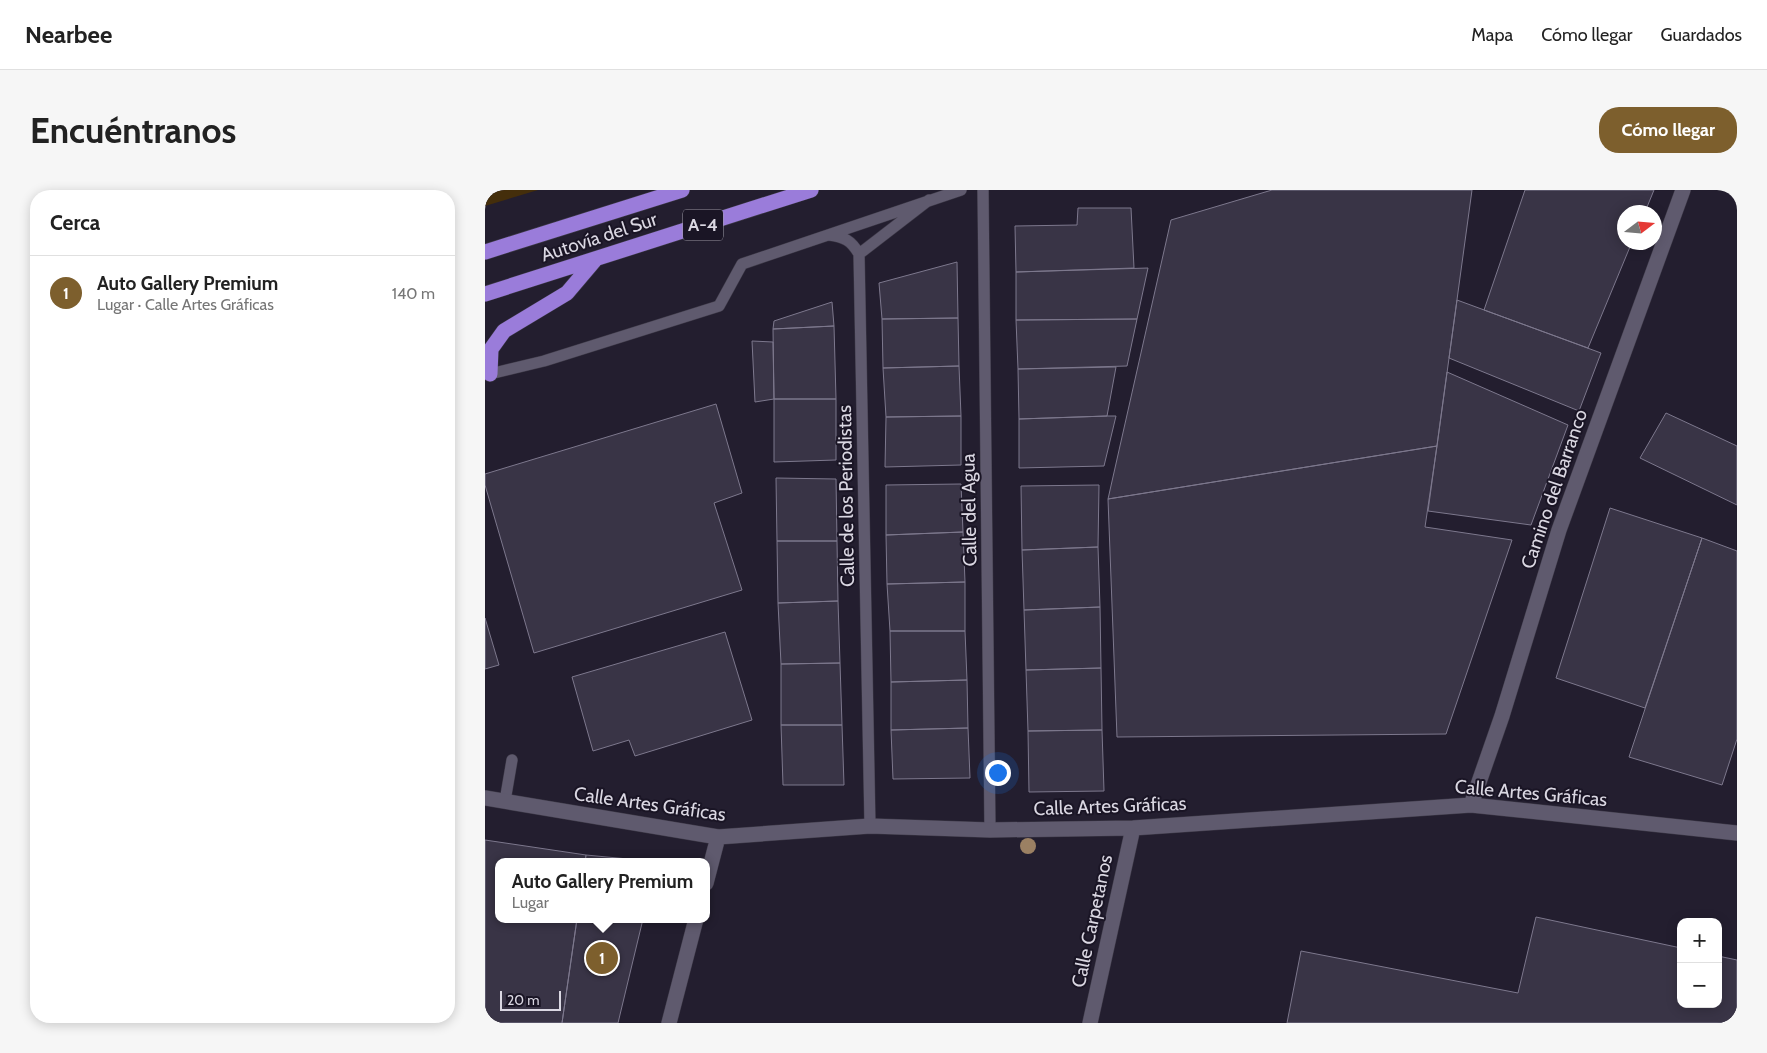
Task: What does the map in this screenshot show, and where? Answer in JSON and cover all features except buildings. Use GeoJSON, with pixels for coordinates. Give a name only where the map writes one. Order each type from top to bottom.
{"type":"FeatureCollection","features":[{"type":"Feature","properties":{"kind":"highway","name":"Autovía del Sur"},"geometry":{"type":"LineString","coordinates":[[485,252],[682,190]]}},
{"type":"Feature","properties":{"kind":"highway","name":"Autovía del Sur"},"geometry":{"type":"LineString","coordinates":[[485,294],[811,190]]}},
{"type":"Feature","properties":{"kind":"highway"},"geometry":{"type":"LineString","coordinates":[[487,374],[491,349],[503,331],[567,293],[596,259]]}},
{"type":"Feature","properties":{"kind":"street","name":"Camino del Barranco"},"geometry":{"type":"LineString","coordinates":[[1471,805],[1502,716],[1559,530],[1683,190]]}},
{"type":"Feature","properties":{"kind":"street","name":"Calle Artes Gráficas"},"geometry":{"type":"LineString","coordinates":[[485,798],[718,837],[870,826],[990,830],[1133,828],[1471,805],[1737,833]]}},
{"type":"Feature","properties":{"kind":"street","name":"Calle Carpetanos"},"geometry":{"type":"LineString","coordinates":[[1090,1023],[1133,828]]}},
{"type":"Feature","properties":{"kind":"street"},"geometry":{"type":"LineString","coordinates":[[710,868],[718,837]]}},
{"type":"Feature","properties":{"kind":"street"},"geometry":{"type":"LineString","coordinates":[[669,1023],[695,923]]}},
{"type":"Feature","properties":{"kind":"lane"},"geometry":{"type":"LineString","coordinates":[[487,374],[544,361],[719,306],[742,264],[961,190]]}},
{"type":"Feature","properties":{"kind":"lane","name":"Calle del Agua"},"geometry":{"type":"LineString","coordinates":[[983,190],[990,830]]}},
{"type":"Feature","properties":{"kind":"lane"},"geometry":{"type":"LineString","coordinates":[[827,235],[843,237],[853,244],[859,254],[929,200]]}},
{"type":"Feature","properties":{"kind":"lane","name":"Calle de los Periodistas"},"geometry":{"type":"LineString","coordinates":[[859,254],[870,826]]}},
{"type":"Feature","properties":{"kind":"lane"},"geometry":{"type":"LineString","coordinates":[[505,801],[512,760]]}},
{"type":"Feature","properties":{"kind":"shaded area"},"geometry":{"type":"Polygon","coordinates":[[[485,190],[538,190],[485,206],[485,190]]]}},
{"type":"Feature","properties":{"kind":"place","name":"Auto Gallery Premium"},"geometry":{"type":"Point","coordinates":[602,958]}}]}
